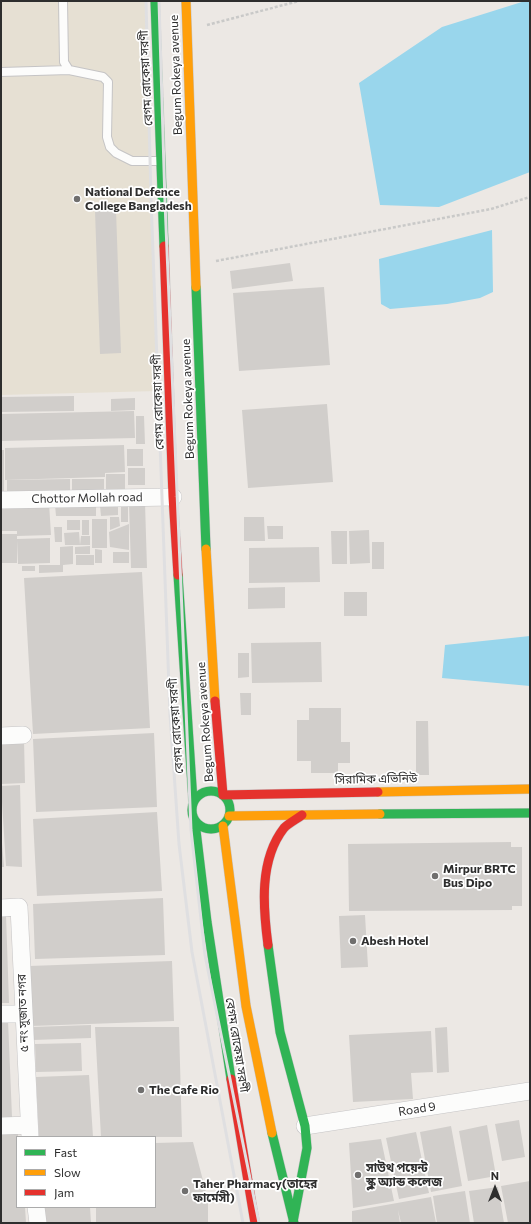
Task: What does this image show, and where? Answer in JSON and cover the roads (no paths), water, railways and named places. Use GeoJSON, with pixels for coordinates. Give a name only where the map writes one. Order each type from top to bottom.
{"type":"FeatureCollection","features":[{"type":"Feature","properties":{"kind":"main road","name":"বেগম রোকেয়া সরণী"},"geometry":{"type":"LineString","coordinates":[[155,1],[173,497],[193,801]]}},
{"type":"Feature","properties":{"kind":"main road","name":"Begum Rokeya avenue"},"geometry":{"type":"LineString","coordinates":[[186,1],[195,265],[216,726],[223,795]]}},
{"type":"Feature","properties":{"kind":"main road","name":"সিরামিক এভিনিউ"},"geometry":{"type":"LineString","coordinates":[[230,816],[302,815],[530,789]]}},
{"type":"Feature","properties":{"kind":"main road"},"geometry":{"type":"LineString","coordinates":[[212,790],[223,795],[230,804],[230,816],[223,826],[211,830],[200,826],[195,822],[191,812],[193,801],[196,796],[212,790]]}},
{"type":"Feature","properties":{"kind":"main road","name":"সিরামিক এভিনিউ"},"geometry":{"type":"LineString","coordinates":[[223,795],[398,803],[530,813]]}},
{"type":"Feature","properties":{"kind":"main road"},"geometry":{"type":"LineString","coordinates":[[293,1223],[307,1148],[305,1126],[280,1032],[265,919],[265,886],[268,861],[276,842],[285,827],[302,815]]}},
{"type":"Feature","properties":{"kind":"main road","name":"বেগম রোকেয়া সরণী"},"geometry":{"type":"LineString","coordinates":[[195,822],[208,934],[223,1035],[255,1223]]}},
{"type":"Feature","properties":{"kind":"main road","name":"বেগম রোকেয়া সরণী"},"geometry":{"type":"LineString","coordinates":[[223,826],[235,932],[246,1008],[266,1110],[293,1223]]}},
{"type":"Feature","properties":{"kind":"street","name":"Chottor Mollah road"},"geometry":{"type":"LineString","coordinates":[[1,500],[173,497]]}},
{"type":"Feature","properties":{"kind":"street"},"geometry":{"type":"LineString","coordinates":[[1,736],[23,735]]}},
{"type":"Feature","properties":{"kind":"street","name":"৫ নং সুজাত নগর"},"geometry":{"type":"LineString","coordinates":[[1,908],[19,907],[29,1131]]}},
{"type":"Feature","properties":{"kind":"street"},"geometry":{"type":"LineString","coordinates":[[1,1014],[23,1014]]}},
{"type":"Feature","properties":{"kind":"street","name":"Road 9"},"geometry":{"type":"LineString","coordinates":[[305,1126],[530,1091]]}},
{"type":"Feature","properties":{"kind":"street"},"geometry":{"type":"LineString","coordinates":[[1,1126],[29,1131]]}},
{"type":"Feature","properties":{"kind":"street"},"geometry":{"type":"LineString","coordinates":[[36,1208],[38,1223]]}},
{"type":"Feature","properties":{"kind":"lane"},"geometry":{"type":"LineString","coordinates":[[63,1],[64,62],[69,70]]}},
{"type":"Feature","properties":{"kind":"lane"},"geometry":{"type":"LineString","coordinates":[[1,72],[69,70],[103,77],[108,82],[107,137],[110,147],[116,153],[132,161],[162,161]]}},
{"type":"Feature","properties":{"kind":"water"},"geometry":{"type":"Polygon","coordinates":[[[525,1],[530,1],[530,172],[439,207],[380,205],[359,83],[442,27],[525,1]]]}},
{"type":"Feature","properties":{"kind":"water"},"geometry":{"type":"Polygon","coordinates":[[[492,230],[493,292],[480,298],[447,304],[390,309],[381,304],[379,259],[492,230]]]}},
{"type":"Feature","properties":{"kind":"water"},"geometry":{"type":"Polygon","coordinates":[[[530,636],[530,686],[442,678],[445,645],[530,636]]]}},
{"type":"Feature","properties":{"kind":"railway"},"geometry":{"type":"LineString","coordinates":[[146,1],[151,198],[170,715],[179,844],[192,952],[243,1223]]}},
{"type":"Feature","properties":{"kind":"railway"},"geometry":{"type":"LineString","coordinates":[[159,1],[165,202],[191,830],[205,955],[259,1223]]}},
{"type":"Feature","properties":{"kind":"place","name":"National Defence College Bangladesh"},"geometry":{"type":"Point","coordinates":[77,199]}},
{"type":"Feature","properties":{"kind":"place","name":"Mirpur BRTC Bus Dipo"},"geometry":{"type":"Point","coordinates":[435,876]}},
{"type":"Feature","properties":{"kind":"place","name":"Abesh Hotel"},"geometry":{"type":"Point","coordinates":[353,941]}},
{"type":"Feature","properties":{"kind":"place","name":"The Cafe Rio"},"geometry":{"type":"Point","coordinates":[141,1090]}},
{"type":"Feature","properties":{"kind":"place","name":"সাউথ পয়েন্ট স্কুল অ্যান্ড কলেজ"},"geometry":{"type":"Point","coordinates":[358,1175]}},
{"type":"Feature","properties":{"kind":"place","name":"Taher Pharmacy(তাহের ফার্মেসী)"},"geometry":{"type":"Point","coordinates":[185,1191]}}]}
